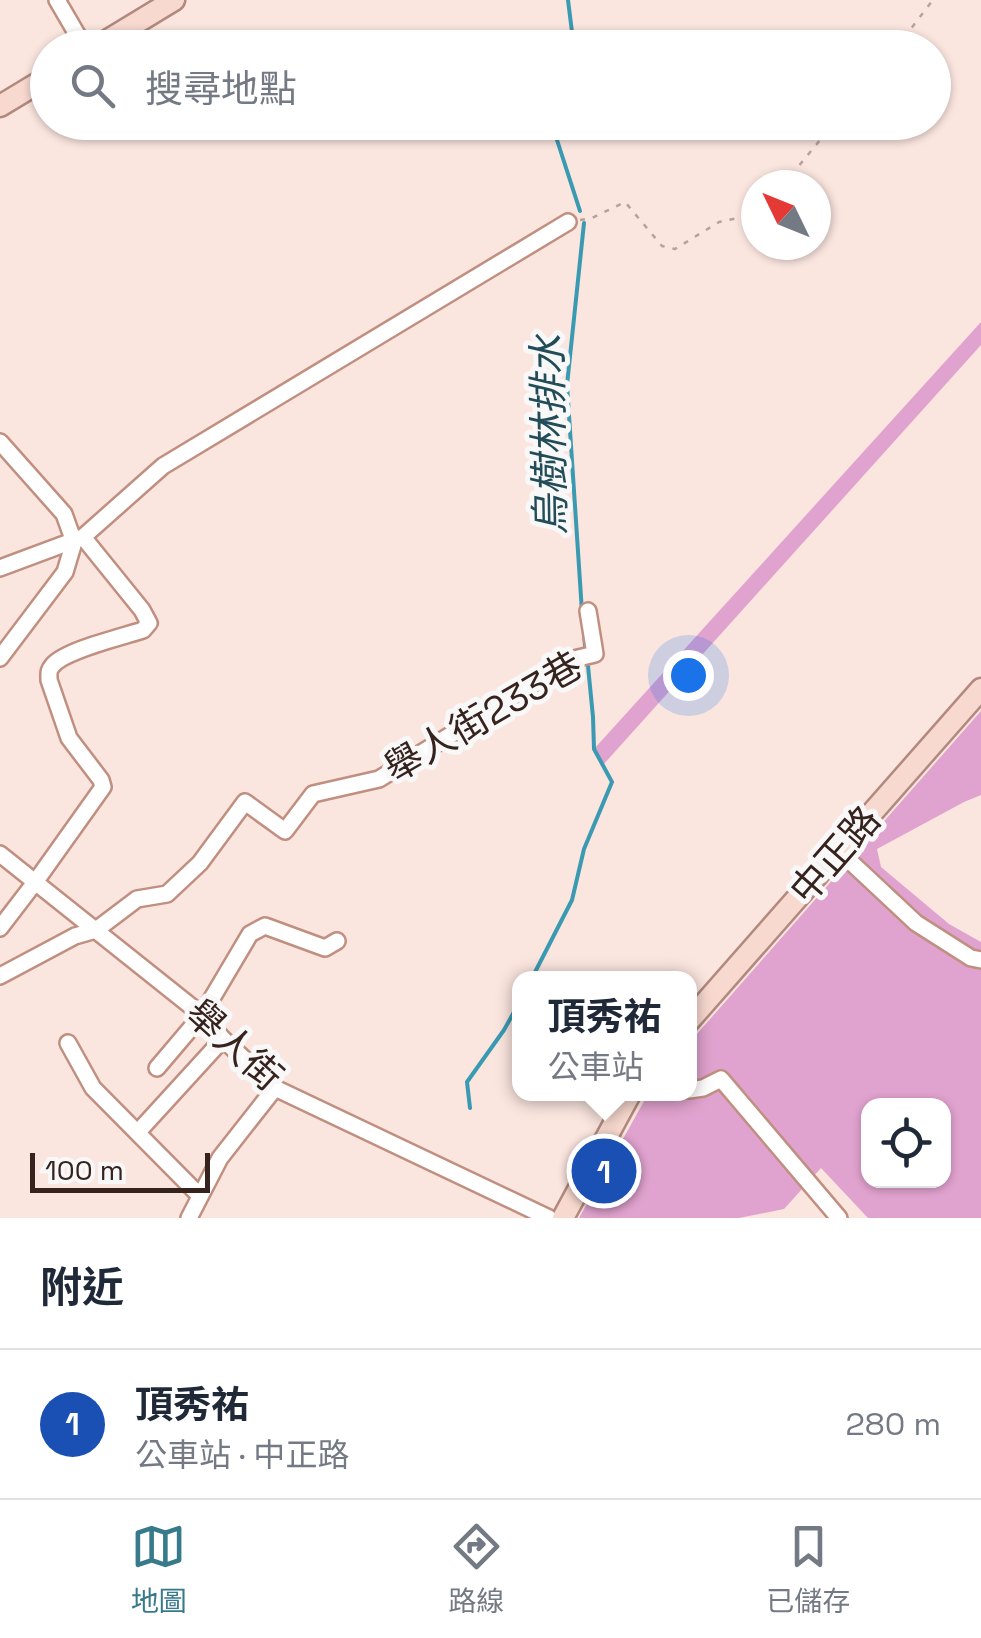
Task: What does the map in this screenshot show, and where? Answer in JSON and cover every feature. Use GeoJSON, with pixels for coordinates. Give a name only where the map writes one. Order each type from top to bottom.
{"type":"FeatureCollection","features":[{"type":"Feature","properties":{"kind":"main road"},"geometry":{"type":"LineString","coordinates":[[125,30],[174,0]]}},
{"type":"Feature","properties":{"kind":"main road"},"geometry":{"type":"LineString","coordinates":[[0,106],[30,88]]}},
{"type":"Feature","properties":{"kind":"main road","name":"中正路"},"geometry":{"type":"LineString","coordinates":[[697,1012],[981,689]]}},
{"type":"Feature","properties":{"kind":"main road"},"geometry":{"type":"LineString","coordinates":[[564,1216],[626,1101]]}},
{"type":"Feature","properties":{"kind":"street"},"geometry":{"type":"LineString","coordinates":[[57,0],[75,30]]}},
{"type":"Feature","properties":{"kind":"street"},"geometry":{"type":"LineString","coordinates":[[0,568],[79,539],[162,466],[568,222]]}},
{"type":"Feature","properties":{"kind":"street"},"geometry":{"type":"LineString","coordinates":[[0,442],[64,514],[79,539],[149,623],[142,630],[69,654],[49,670],[69,738],[102,787],[0,928]]}},
{"type":"Feature","properties":{"kind":"street"},"geometry":{"type":"LineString","coordinates":[[0,658],[65,572],[79,539]]}},
{"type":"Feature","properties":{"kind":"street","name":"舉人街233巷"},"geometry":{"type":"LineString","coordinates":[[0,976],[75,936],[96,930],[138,899],[166,894],[200,864],[245,802],[285,830],[313,794],[379,779],[574,658],[595,654],[588,611]]}},
{"type":"Feature","properties":{"kind":"street"},"geometry":{"type":"LineString","coordinates":[[840,851],[916,923],[971,958],[981,960]]}},
{"type":"Feature","properties":{"kind":"street","name":"舉人街"},"geometry":{"type":"LineString","coordinates":[[0,854],[202,1015],[275,1088],[564,1216]]}},
{"type":"Feature","properties":{"kind":"street"},"geometry":{"type":"LineString","coordinates":[[157,1068],[202,1015],[256,929],[265,926],[324,948],[337,941]]}},
{"type":"Feature","properties":{"kind":"street"},"geometry":{"type":"LineString","coordinates":[[138,1132],[223,1039]]}},
{"type":"Feature","properties":{"kind":"street"},"geometry":{"type":"LineString","coordinates":[[68,1043],[93,1088],[199,1196]]}},
{"type":"Feature","properties":{"kind":"street"},"geometry":{"type":"LineString","coordinates":[[697,1089],[721,1078],[839,1218]]}},
{"type":"Feature","properties":{"kind":"street"},"geometry":{"type":"LineString","coordinates":[[188,1218],[220,1158],[275,1088]]}},
{"type":"Feature","properties":{"kind":"path"},"geometry":{"type":"LineString","coordinates":[[910,30],[933,0]]}},
{"type":"Feature","properties":{"kind":"path"},"geometry":{"type":"LineString","coordinates":[[796,170],[821,140]]}},
{"type":"Feature","properties":{"kind":"path"},"geometry":{"type":"LineString","coordinates":[[568,222],[592,218],[625,202],[662,246],[675,248],[719,222],[741,217]]}},
{"type":"Feature","properties":{"kind":"shaded area"},"geometry":{"type":"Polygon","coordinates":[[[981,322],[981,345],[603,765],[594,749],[981,322]]]}},
{"type":"Feature","properties":{"kind":"shaded area"},"geometry":{"type":"Polygon","coordinates":[[[981,711],[981,795],[877,849],[881,867],[949,924],[981,942],[981,1218],[868,1218],[821,1168],[784,1209],[739,1218],[579,1218],[644,1101],[697,1101],[697,1034],[981,711]]]}},
{"type":"Feature","properties":{"kind":"waterway","name":"烏樹林排水"},"geometry":{"type":"LineString","coordinates":[[568,0],[572,30]]}},
{"type":"Feature","properties":{"kind":"waterway","name":"烏樹林排水"},"geometry":{"type":"LineString","coordinates":[[557,140],[580,211]]}},
{"type":"Feature","properties":{"kind":"waterway","name":"烏樹林排水"},"geometry":{"type":"LineString","coordinates":[[582,612],[567,385],[584,223]]}},
{"type":"Feature","properties":{"kind":"waterway","name":"烏樹林排水"},"geometry":{"type":"LineString","coordinates":[[584,631],[585,646]]}},
{"type":"Feature","properties":{"kind":"waterway","name":"烏樹林排水"},"geometry":{"type":"LineString","coordinates":[[536,971],[572,900],[584,849],[612,782],[594,749],[588,666]]}},
{"type":"Feature","properties":{"kind":"waterway","name":"烏樹林排水"},"geometry":{"type":"LineString","coordinates":[[470,1108],[467,1082],[512,1016]]}},
{"type":"Feature","properties":{"kind":"place","name":"頂秀祐"},"geometry":{"type":"Point","coordinates":[604,1171]}}]}
